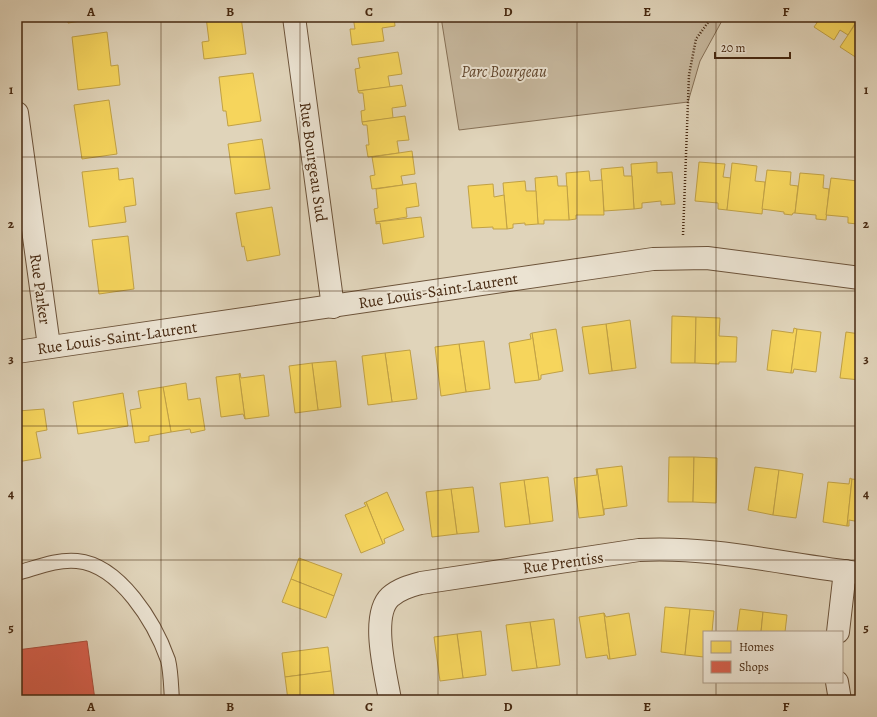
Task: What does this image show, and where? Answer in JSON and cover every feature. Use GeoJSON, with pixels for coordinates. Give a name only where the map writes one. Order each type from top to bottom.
{"type":"FeatureCollection","features":[{"type":"Feature","properties":{"kind":"street","name":"Rue Bourgeau Sud"},"geometry":{"type":"LineString","coordinates":[[294,17],[334,307]]}},
{"type":"Feature","properties":{"kind":"street","name":"Rue Parker"},"geometry":{"type":"LineString","coordinates":[[17,113],[49,346]]}},
{"type":"Feature","properties":{"kind":"street","name":"Rue Louis-Saint-Laurent"},"geometry":{"type":"LineString","coordinates":[[17,352],[49,346],[334,307],[533,275],[653,259],[706,258],[860,278]]}},
{"type":"Feature","properties":{"kind":"street","name":"Rue Prentiss"},"geometry":{"type":"LineString","coordinates":[[390,700],[381,643],[380,626],[382,610],[390,597],[404,588],[421,583],[639,550],[695,550],[853,572],[838,631]]}},
{"type":"Feature","properties":{"kind":"street"},"geometry":{"type":"LineString","coordinates":[[837,683],[840,700]]}},
{"type":"Feature","properties":{"kind":"lane"},"geometry":{"type":"LineString","coordinates":[[17,573],[57,562],[77,561],[99,567],[119,582],[139,604],[156,633],[168,662],[172,700]]}},
{"type":"Feature","properties":{"kind":"path"},"geometry":{"type":"LineString","coordinates":[[682,258],[689,75],[696,38],[712,17]]}},
{"type":"Feature","properties":{"kind":"green space","name":"Parc Bourgeau"},"geometry":{"type":"Polygon","coordinates":[[[441,17],[724,17],[700,61],[688,102],[459,130],[441,17]]]}},
{"type":"Feature","properties":{"kind":"building: Homes"},"geometry":{"type":"Polygon","coordinates":[[[68,17],[105,17],[68,23],[68,17]]]}},
{"type":"Feature","properties":{"kind":"building: Homes"},"geometry":{"type":"Polygon","coordinates":[[[206,17],[241,17],[246,54],[204,59],[202,42],[209,41],[206,17]]]}},
{"type":"Feature","properties":{"kind":"building: Homes"},"geometry":{"type":"Polygon","coordinates":[[[353,17],[394,17],[395,26],[382,28],[384,41],[352,45],[350,29],[355,29],[353,17]]]}},
{"type":"Feature","properties":{"kind":"building: Homes"},"geometry":{"type":"Polygon","coordinates":[[[809,17],[821,17],[817,23],[809,17]]]}},
{"type":"Feature","properties":{"kind":"building: Homes"},"geometry":{"type":"Polygon","coordinates":[[[821,17],[859,17],[848,35],[840,30],[834,40],[814,27],[821,17]]]}},
{"type":"Feature","properties":{"kind":"building: Homes"},"geometry":{"type":"Polygon","coordinates":[[[860,17],[860,60],[840,47],[860,17]]]}},
{"type":"Feature","properties":{"kind":"building: Homes"},"geometry":{"type":"Polygon","coordinates":[[[107,32],[111,66],[118,65],[120,85],[78,90],[72,37],[107,32]]]}},
{"type":"Feature","properties":{"kind":"building: Homes"},"geometry":{"type":"Polygon","coordinates":[[[398,52],[402,74],[388,76],[390,87],[358,91],[355,69],[360,68],[358,58],[398,52]]]}},
{"type":"Feature","properties":{"kind":"building: Homes"},"geometry":{"type":"Polygon","coordinates":[[[253,73],[261,121],[228,126],[226,111],[223,111],[219,77],[253,73]]]}},
{"type":"Feature","properties":{"kind":"building: Homes"},"geometry":{"type":"Polygon","coordinates":[[[402,85],[406,106],[392,108],[393,118],[362,122],[361,111],[365,110],[363,93],[359,93],[358,91],[402,85]]]}},
{"type":"Feature","properties":{"kind":"building: Homes"},"geometry":{"type":"Polygon","coordinates":[[[109,100],[117,154],[82,159],[74,105],[109,100]]]}},
{"type":"Feature","properties":{"kind":"building: Homes"},"geometry":{"type":"Polygon","coordinates":[[[405,116],[409,140],[397,141],[399,153],[368,157],[366,145],[369,145],[367,125],[363,125],[362,122],[405,116]]]}},
{"type":"Feature","properties":{"kind":"building: Homes"},"geometry":{"type":"Polygon","coordinates":[[[262,139],[270,189],[235,194],[228,144],[262,139]]]}},
{"type":"Feature","properties":{"kind":"building: Homes"},"geometry":{"type":"Polygon","coordinates":[[[412,151],[415,174],[401,176],[403,185],[372,189],[370,176],[375,175],[372,157],[412,151]]]}},
{"type":"Feature","properties":{"kind":"building: Homes"},"geometry":{"type":"Polygon","coordinates":[[[657,162],[657,173],[672,172],[675,204],[661,205],[661,201],[642,203],[642,208],[634,209],[631,164],[657,162]]]}},
{"type":"Feature","properties":{"kind":"building: Homes"},"geometry":{"type":"Polygon","coordinates":[[[699,162],[725,164],[723,177],[731,178],[727,210],[718,209],[718,203],[695,201],[699,162]]]}},
{"type":"Feature","properties":{"kind":"building: Homes"},"geometry":{"type":"Polygon","coordinates":[[[732,163],[757,166],[755,181],[765,182],[762,214],[727,210],[732,163]]]}},
{"type":"Feature","properties":{"kind":"building: Homes"},"geometry":{"type":"Polygon","coordinates":[[[623,167],[624,176],[632,176],[634,209],[604,211],[601,169],[623,167]]]}},
{"type":"Feature","properties":{"kind":"building: Homes"},"geometry":{"type":"Polygon","coordinates":[[[118,168],[119,180],[133,178],[136,205],[124,207],[126,222],[89,227],[82,172],[118,168]]]}},
{"type":"Feature","properties":{"kind":"building: Homes"},"geometry":{"type":"Polygon","coordinates":[[[767,170],[791,172],[790,185],[798,186],[795,213],[792,215],[784,214],[784,212],[762,209],[767,170]]]}},
{"type":"Feature","properties":{"kind":"building: Homes"},"geometry":{"type":"Polygon","coordinates":[[[589,171],[590,181],[602,180],[604,215],[576,215],[576,219],[569,220],[566,173],[589,171]]]}},
{"type":"Feature","properties":{"kind":"building: Homes"},"geometry":{"type":"Polygon","coordinates":[[[800,173],[824,175],[823,188],[829,189],[826,220],[816,219],[816,215],[795,213],[800,173]]]}},
{"type":"Feature","properties":{"kind":"building: Homes"},"geometry":{"type":"Polygon","coordinates":[[[557,176],[558,186],[567,186],[569,220],[544,220],[544,224],[538,224],[535,178],[557,176]]]}},
{"type":"Feature","properties":{"kind":"building: Homes"},"geometry":{"type":"Polygon","coordinates":[[[831,178],[858,181],[860,218],[857,218],[857,224],[848,223],[848,217],[826,215],[831,178]]]}},
{"type":"Feature","properties":{"kind":"building: Homes"},"geometry":{"type":"Polygon","coordinates":[[[525,181],[526,191],[536,191],[538,224],[513,224],[513,228],[507,229],[503,183],[525,181]]]}},
{"type":"Feature","properties":{"kind":"building: Homes"},"geometry":{"type":"Polygon","coordinates":[[[416,183],[419,206],[406,208],[407,217],[376,222],[374,209],[378,208],[376,189],[416,183]]]}},
{"type":"Feature","properties":{"kind":"building: Homes"},"geometry":{"type":"Polygon","coordinates":[[[493,184],[494,197],[504,195],[507,229],[493,229],[493,227],[472,228],[468,186],[493,184]]]}},
{"type":"Feature","properties":{"kind":"building: Homes"},"geometry":{"type":"Polygon","coordinates":[[[272,207],[280,255],[247,261],[244,246],[242,247],[236,213],[272,207]]]}},
{"type":"Feature","properties":{"kind":"building: Homes"},"geometry":{"type":"Polygon","coordinates":[[[421,217],[424,237],[383,244],[380,223],[376,224],[376,222],[421,217]]]}},
{"type":"Feature","properties":{"kind":"building: Homes"},"geometry":{"type":"Polygon","coordinates":[[[128,236],[134,289],[99,294],[92,240],[128,236]]]}},
{"type":"Feature","properties":{"kind":"building: Homes"},"geometry":{"type":"Polygon","coordinates":[[[672,316],[696,317],[695,363],[671,363],[672,316]]]}},
{"type":"Feature","properties":{"kind":"building: Homes"},"geometry":{"type":"Polygon","coordinates":[[[696,317],[720,318],[719,336],[737,337],[736,362],[719,362],[719,364],[695,363],[696,317]]]}},
{"type":"Feature","properties":{"kind":"building: Homes"},"geometry":{"type":"Polygon","coordinates":[[[630,320],[636,368],[612,371],[606,324],[630,320]]]}},
{"type":"Feature","properties":{"kind":"building: Homes"},"geometry":{"type":"Polygon","coordinates":[[[606,324],[612,371],[589,374],[582,327],[606,324]]]}},
{"type":"Feature","properties":{"kind":"building: Homes"},"geometry":{"type":"Polygon","coordinates":[[[794,328],[797,329],[791,373],[767,370],[772,330],[793,333],[794,328]]]}},
{"type":"Feature","properties":{"kind":"building: Homes"},"geometry":{"type":"Polygon","coordinates":[[[556,329],[563,371],[541,375],[541,379],[539,380],[532,333],[556,329]]]}},
{"type":"Feature","properties":{"kind":"building: Homes"},"geometry":{"type":"Polygon","coordinates":[[[797,329],[821,332],[816,372],[794,369],[793,373],[791,373],[797,329]]]}},
{"type":"Feature","properties":{"kind":"building: Homes"},"geometry":{"type":"Polygon","coordinates":[[[846,332],[860,334],[860,380],[840,378],[846,332]]]}},
{"type":"Feature","properties":{"kind":"building: Homes"},"geometry":{"type":"Polygon","coordinates":[[[532,333],[539,380],[515,383],[509,343],[531,339],[530,334],[532,333]]]}},
{"type":"Feature","properties":{"kind":"building: Homes"},"geometry":{"type":"Polygon","coordinates":[[[484,341],[490,389],[466,392],[459,344],[484,341]]]}},
{"type":"Feature","properties":{"kind":"building: Homes"},"geometry":{"type":"Polygon","coordinates":[[[459,344],[466,392],[441,396],[435,347],[459,344]]]}},
{"type":"Feature","properties":{"kind":"building: Homes"},"geometry":{"type":"Polygon","coordinates":[[[410,350],[417,399],[392,402],[385,353],[410,350]]]}},
{"type":"Feature","properties":{"kind":"building: Homes"},"geometry":{"type":"Polygon","coordinates":[[[385,353],[392,402],[368,405],[362,356],[385,353]]]}},
{"type":"Feature","properties":{"kind":"building: Homes"},"geometry":{"type":"Polygon","coordinates":[[[336,361],[341,407],[318,410],[312,363],[336,361]]]}},
{"type":"Feature","properties":{"kind":"building: Homes"},"geometry":{"type":"Polygon","coordinates":[[[312,363],[318,410],[295,413],[289,366],[312,363]]]}},
{"type":"Feature","properties":{"kind":"building: Homes"},"geometry":{"type":"Polygon","coordinates":[[[240,373],[241,378],[264,375],[269,416],[245,419],[240,373]]]}},
{"type":"Feature","properties":{"kind":"building: Homes"},"geometry":{"type":"Polygon","coordinates":[[[239,374],[245,419],[243,414],[221,417],[216,377],[239,374]]]}},
{"type":"Feature","properties":{"kind":"building: Homes"},"geometry":{"type":"Polygon","coordinates":[[[186,383],[188,400],[200,398],[205,430],[191,433],[190,429],[171,432],[163,387],[186,383]]]}},
{"type":"Feature","properties":{"kind":"building: Homes"},"geometry":{"type":"Polygon","coordinates":[[[163,387],[171,432],[149,436],[149,441],[135,443],[130,410],[141,408],[138,391],[163,387]]]}},
{"type":"Feature","properties":{"kind":"building: Homes"},"geometry":{"type":"Polygon","coordinates":[[[123,393],[128,426],[78,434],[73,402],[123,393]]]}},
{"type":"Feature","properties":{"kind":"building: Homes"},"geometry":{"type":"Polygon","coordinates":[[[17,408],[18,411],[44,409],[47,430],[36,432],[41,458],[17,462],[17,408]]]}},
{"type":"Feature","properties":{"kind":"building: Homes"},"geometry":{"type":"Polygon","coordinates":[[[669,457],[694,457],[693,502],[668,502],[669,457]]]}},
{"type":"Feature","properties":{"kind":"building: Homes"},"geometry":{"type":"Polygon","coordinates":[[[694,457],[717,458],[716,503],[693,502],[694,457]]]}},
{"type":"Feature","properties":{"kind":"building: Homes"},"geometry":{"type":"Polygon","coordinates":[[[622,466],[627,506],[604,509],[604,515],[597,469],[622,466]]]}},
{"type":"Feature","properties":{"kind":"building: Homes"},"geometry":{"type":"Polygon","coordinates":[[[755,467],[779,470],[773,515],[748,510],[755,467]]]}},
{"type":"Feature","properties":{"kind":"building: Homes"},"geometry":{"type":"Polygon","coordinates":[[[596,469],[604,515],[579,518],[574,478],[597,475],[596,469]]]}},
{"type":"Feature","properties":{"kind":"building: Homes"},"geometry":{"type":"Polygon","coordinates":[[[779,470],[803,474],[796,518],[773,515],[779,470]]]}},
{"type":"Feature","properties":{"kind":"building: Homes"},"geometry":{"type":"Polygon","coordinates":[[[548,477],[553,521],[530,524],[524,480],[548,477]]]}},
{"type":"Feature","properties":{"kind":"building: Homes"},"geometry":{"type":"Polygon","coordinates":[[[850,478],[852,479],[847,526],[823,522],[828,482],[849,484],[850,478]]]}},
{"type":"Feature","properties":{"kind":"building: Homes"},"geometry":{"type":"Polygon","coordinates":[[[852,479],[860,480],[860,522],[849,520],[849,526],[847,526],[852,479]]]}},
{"type":"Feature","properties":{"kind":"building: Homes"},"geometry":{"type":"Polygon","coordinates":[[[524,480],[530,524],[505,527],[500,483],[524,480]]]}},
{"type":"Feature","properties":{"kind":"building: Homes"},"geometry":{"type":"Polygon","coordinates":[[[473,487],[479,532],[457,534],[451,489],[473,487]]]}},
{"type":"Feature","properties":{"kind":"building: Homes"},"geometry":{"type":"Polygon","coordinates":[[[451,489],[457,534],[432,537],[426,492],[451,489]]]}},
{"type":"Feature","properties":{"kind":"building: Homes"},"geometry":{"type":"Polygon","coordinates":[[[387,492],[404,530],[384,539],[385,543],[383,544],[366,502],[387,492]]]}},
{"type":"Feature","properties":{"kind":"building: Homes"},"geometry":{"type":"Polygon","coordinates":[[[366,502],[383,544],[361,553],[345,515],[366,506],[364,503],[366,502]]]}},
{"type":"Feature","properties":{"kind":"building: Homes"},"geometry":{"type":"Polygon","coordinates":[[[299,558],[342,574],[334,596],[291,579],[299,558]]]}},
{"type":"Feature","properties":{"kind":"building: Homes"},"geometry":{"type":"Polygon","coordinates":[[[291,579],[334,596],[326,618],[282,602],[291,579]]]}},
{"type":"Feature","properties":{"kind":"building: Homes"},"geometry":{"type":"Polygon","coordinates":[[[665,607],[690,609],[685,655],[661,652],[665,607]]]}},
{"type":"Feature","properties":{"kind":"building: Homes"},"geometry":{"type":"Polygon","coordinates":[[[690,609],[714,611],[712,631],[703,631],[703,657],[685,655],[690,609]]]}},
{"type":"Feature","properties":{"kind":"building: Homes"},"geometry":{"type":"Polygon","coordinates":[[[740,609],[763,612],[761,631],[737,631],[740,609]]]}},
{"type":"Feature","properties":{"kind":"building: Homes"},"geometry":{"type":"Polygon","coordinates":[[[763,612],[787,615],[785,631],[761,631],[763,612]]]}},
{"type":"Feature","properties":{"kind":"building: Homes"},"geometry":{"type":"Polygon","coordinates":[[[604,613],[610,659],[608,659],[607,655],[586,658],[579,617],[604,613]]]}},
{"type":"Feature","properties":{"kind":"building: Homes"},"geometry":{"type":"Polygon","coordinates":[[[604,613],[606,617],[629,613],[636,655],[610,659],[604,613]]]}},
{"type":"Feature","properties":{"kind":"building: Homes"},"geometry":{"type":"Polygon","coordinates":[[[554,619],[560,665],[537,668],[530,622],[554,619]]]}},
{"type":"Feature","properties":{"kind":"building: Homes"},"geometry":{"type":"Polygon","coordinates":[[[530,622],[537,668],[512,671],[506,625],[530,622]]]}},
{"type":"Feature","properties":{"kind":"building: Homes"},"geometry":{"type":"Polygon","coordinates":[[[481,631],[486,675],[463,678],[457,634],[481,631]]]}},
{"type":"Feature","properties":{"kind":"building: Homes"},"geometry":{"type":"Polygon","coordinates":[[[457,634],[463,678],[440,681],[434,637],[457,634]]]}},
{"type":"Feature","properties":{"kind":"building: Homes"},"geometry":{"type":"Polygon","coordinates":[[[328,647],[331,671],[285,677],[282,653],[328,647]]]}},
{"type":"Feature","properties":{"kind":"building: Homes"},"geometry":{"type":"Polygon","coordinates":[[[331,671],[334,695],[288,700],[285,677],[331,671]]]}},
{"type":"Feature","properties":{"kind":"building: Shops"},"geometry":{"type":"Polygon","coordinates":[[[87,641],[95,700],[17,700],[17,650],[87,641]]]}}]}
